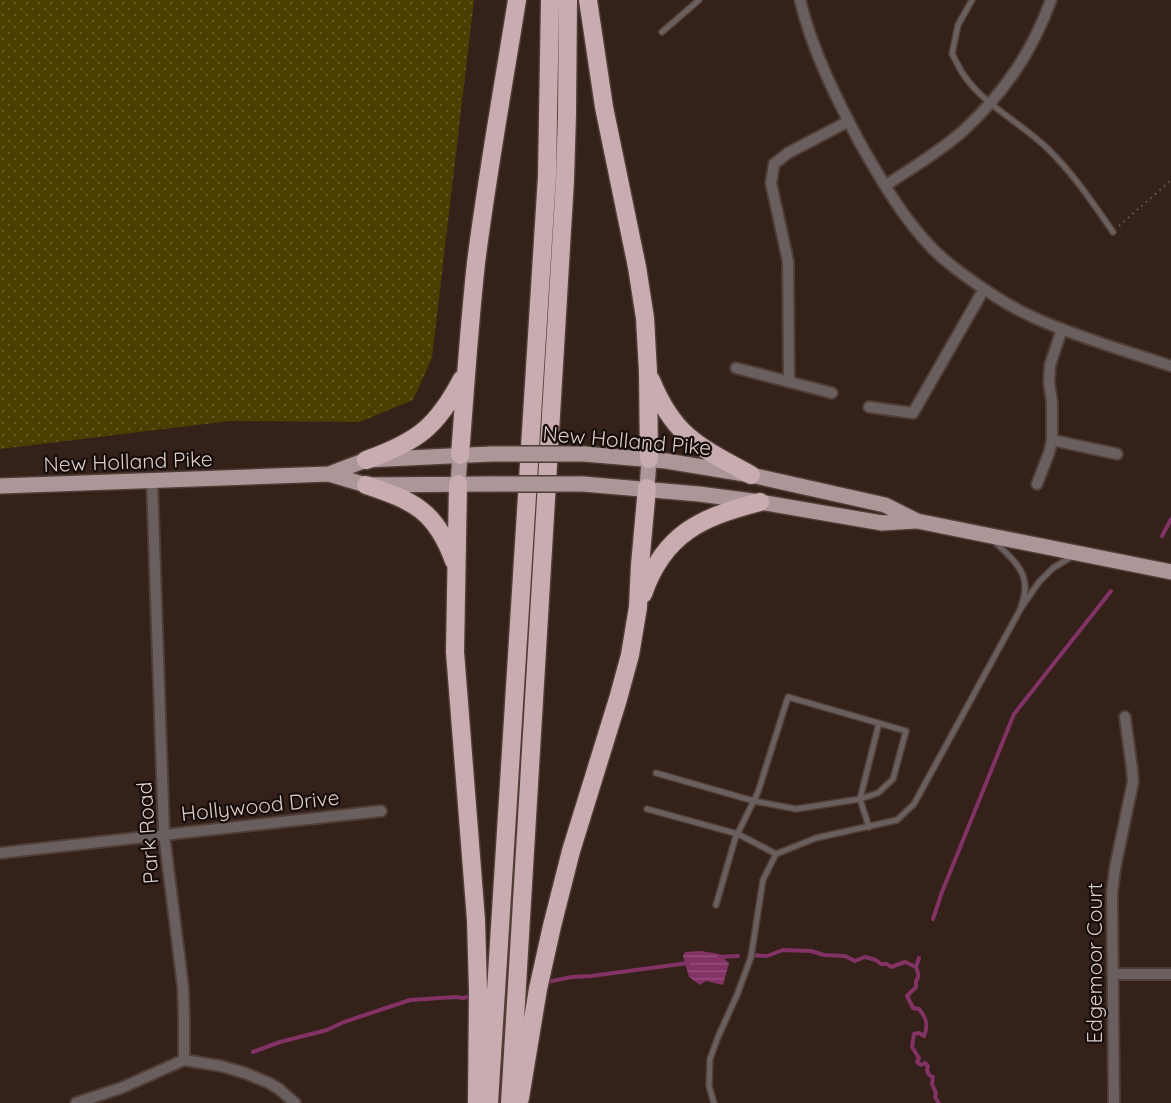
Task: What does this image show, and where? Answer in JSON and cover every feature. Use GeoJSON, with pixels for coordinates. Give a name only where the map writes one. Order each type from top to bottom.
{"type":"FeatureCollection","features":[{"type":"Feature","properties":{"kind":"highway"},"geometry":{"type":"LineString","coordinates":[[460,455],[476,263],[517,0]]}},
{"type":"Feature","properties":{"kind":"highway"},"geometry":{"type":"LineString","coordinates":[[489,1103],[547,176],[550,0]]}},
{"type":"Feature","properties":{"kind":"highway"},"geometry":{"type":"LineString","coordinates":[[510,1103],[565,180],[568,0]]}},
{"type":"Feature","properties":{"kind":"highway"},"geometry":{"type":"LineString","coordinates":[[588,0],[604,107],[641,292],[647,345],[649,459]]}},
{"type":"Feature","properties":{"kind":"highway"},"geometry":{"type":"LineString","coordinates":[[366,460],[399,448],[428,428],[448,404],[466,372]]}},
{"type":"Feature","properties":{"kind":"highway"},"geometry":{"type":"LineString","coordinates":[[648,372],[663,405],[676,425],[703,448],[751,475]]}},
{"type":"Feature","properties":{"kind":"highway"},"geometry":{"type":"LineString","coordinates":[[458,484],[455,651],[476,920],[477,1103]]}},
{"type":"Feature","properties":{"kind":"highway"},"geometry":{"type":"LineString","coordinates":[[366,485],[405,499],[421,510],[440,532],[456,568]]}},
{"type":"Feature","properties":{"kind":"highway"},"geometry":{"type":"LineString","coordinates":[[638,607],[647,488]]}},
{"type":"Feature","properties":{"kind":"highway"},"geometry":{"type":"LineString","coordinates":[[520,1103],[539,983],[554,916],[571,851],[624,676],[638,607],[646,585],[667,550],[686,532],[706,519],[760,502]]}},
{"type":"Feature","properties":{"kind":"main road","name":"New Holland Pike"},"geometry":{"type":"LineString","coordinates":[[0,486],[329,474],[366,460],[491,454],[584,454],[649,459],[751,475],[885,505],[918,521]]}},
{"type":"Feature","properties":{"kind":"main road"},"geometry":{"type":"LineString","coordinates":[[458,484],[460,455]]}},
{"type":"Feature","properties":{"kind":"main road"},"geometry":{"type":"LineString","coordinates":[[647,488],[649,459]]}},
{"type":"Feature","properties":{"kind":"main road","name":"New Holland Pike"},"geometry":{"type":"LineString","coordinates":[[329,474],[366,485],[583,484],[647,488],[760,502],[882,523],[918,521],[1171,572]]}},
{"type":"Feature","properties":{"kind":"street"},"geometry":{"type":"LineString","coordinates":[[801,0],[806,23],[849,121],[885,186],[911,224],[932,249],[984,289],[1036,319],[1171,366]]}},
{"type":"Feature","properties":{"kind":"street"},"geometry":{"type":"LineString","coordinates":[[885,186],[963,131],[991,104],[1012,78],[1028,52],[1051,0]]}},
{"type":"Feature","properties":{"kind":"street"},"geometry":{"type":"LineString","coordinates":[[789,382],[788,261],[771,183],[774,164],[788,153],[849,121]]}},
{"type":"Feature","properties":{"kind":"street"},"geometry":{"type":"LineString","coordinates":[[869,407],[913,413],[984,289]]}},
{"type":"Feature","properties":{"kind":"street"},"geometry":{"type":"LineString","coordinates":[[1036,484],[1052,440],[1052,402],[1048,383],[1050,365],[1062,329]]}},
{"type":"Feature","properties":{"kind":"street"},"geometry":{"type":"LineString","coordinates":[[736,368],[832,393]]}},
{"type":"Feature","properties":{"kind":"street"},"geometry":{"type":"LineString","coordinates":[[1052,440],[1117,454]]}},
{"type":"Feature","properties":{"kind":"street","name":"Park Road"},"geometry":{"type":"LineString","coordinates":[[152,481],[164,834],[183,987],[184,1060]]}},
{"type":"Feature","properties":{"kind":"street","name":"Edgemoor Court"},"geometry":{"type":"LineString","coordinates":[[1114,1103],[1113,881],[1133,782],[1125,717]]}},
{"type":"Feature","properties":{"kind":"street","name":"Hollywood Drive"},"geometry":{"type":"LineString","coordinates":[[0,853],[381,811]]}},
{"type":"Feature","properties":{"kind":"street"},"geometry":{"type":"LineString","coordinates":[[1113,974],[1171,974]]}},
{"type":"Feature","properties":{"kind":"street"},"geometry":{"type":"LineString","coordinates":[[76,1103],[121,1088],[184,1060],[221,1066],[245,1073],[269,1083],[295,1103]]}},
{"type":"Feature","properties":{"kind":"lane"},"geometry":{"type":"LineString","coordinates":[[662,32],[699,0]]}},
{"type":"Feature","properties":{"kind":"lane"},"geometry":{"type":"LineString","coordinates":[[972,0],[958,24],[952,54],[966,78],[991,104],[1048,149],[1085,192],[1113,232]]}},
{"type":"Feature","properties":{"kind":"lane"},"geometry":{"type":"LineString","coordinates":[[988,535],[1023,574],[1026,587],[1021,608]]}},
{"type":"Feature","properties":{"kind":"lane"},"geometry":{"type":"LineString","coordinates":[[714,1103],[709,1086],[710,1059],[751,957],[763,880],[776,854],[816,838],[897,820],[914,804],[1021,608],[1039,582],[1053,568],[1078,553]]}},
{"type":"Feature","properties":{"kind":"lane"},"geometry":{"type":"LineString","coordinates":[[656,773],[754,801],[796,809],[860,799],[878,793],[893,779],[906,731],[788,697],[758,792],[754,801],[738,834],[716,905]]}},
{"type":"Feature","properties":{"kind":"lane"},"geometry":{"type":"LineString","coordinates":[[869,827],[860,799],[879,723]]}},
{"type":"Feature","properties":{"kind":"lane"},"geometry":{"type":"LineString","coordinates":[[647,809],[738,834],[776,854]]}},
{"type":"Feature","properties":{"kind":"path"},"geometry":{"type":"LineString","coordinates":[[1113,232],[1171,180]]}},
{"type":"Feature","properties":{"kind":"shaded area"},"geometry":{"type":"Polygon","coordinates":[[[0,0],[474,0],[432,358],[413,400],[360,422],[230,421],[0,449],[0,0]]]}},
{"type":"Feature","properties":{"kind":"shaded area"},"geometry":{"type":"Polygon","coordinates":[[[701,951],[719,954],[729,963],[723,985],[706,981],[700,985],[689,977],[683,956],[685,952],[701,951]]]}},
{"type":"Feature","properties":{"kind":"waterway"},"geometry":{"type":"LineString","coordinates":[[1162,536],[1171,519]]}},
{"type":"Feature","properties":{"kind":"waterway"},"geometry":{"type":"LineString","coordinates":[[933,919],[1014,714],[1111,591]]}},
{"type":"Feature","properties":{"kind":"waterway"},"geometry":{"type":"LineString","coordinates":[[749,955],[767,956],[783,950],[811,951],[824,955],[845,956],[855,961],[865,957],[891,967],[905,962],[916,967]]}},
{"type":"Feature","properties":{"kind":"waterway"},"geometry":{"type":"LineString","coordinates":[[719,957],[738,956]]}},
{"type":"Feature","properties":{"kind":"waterway"},"geometry":{"type":"LineString","coordinates":[[919,958],[916,967],[918,973],[916,987],[907,996],[913,1008],[919,1009],[923,1015],[926,1028],[924,1036],[919,1033],[914,1034],[912,1047],[919,1058],[917,1062],[928,1066],[929,1075],[933,1077],[935,1097],[939,1103]]}},
{"type":"Feature","properties":{"kind":"waterway"},"geometry":{"type":"LineString","coordinates":[[547,982],[688,963]]}},
{"type":"Feature","properties":{"kind":"waterway"},"geometry":{"type":"LineString","coordinates":[[253,1052],[280,1042],[327,1030],[410,1000],[471,996]]}}]}
